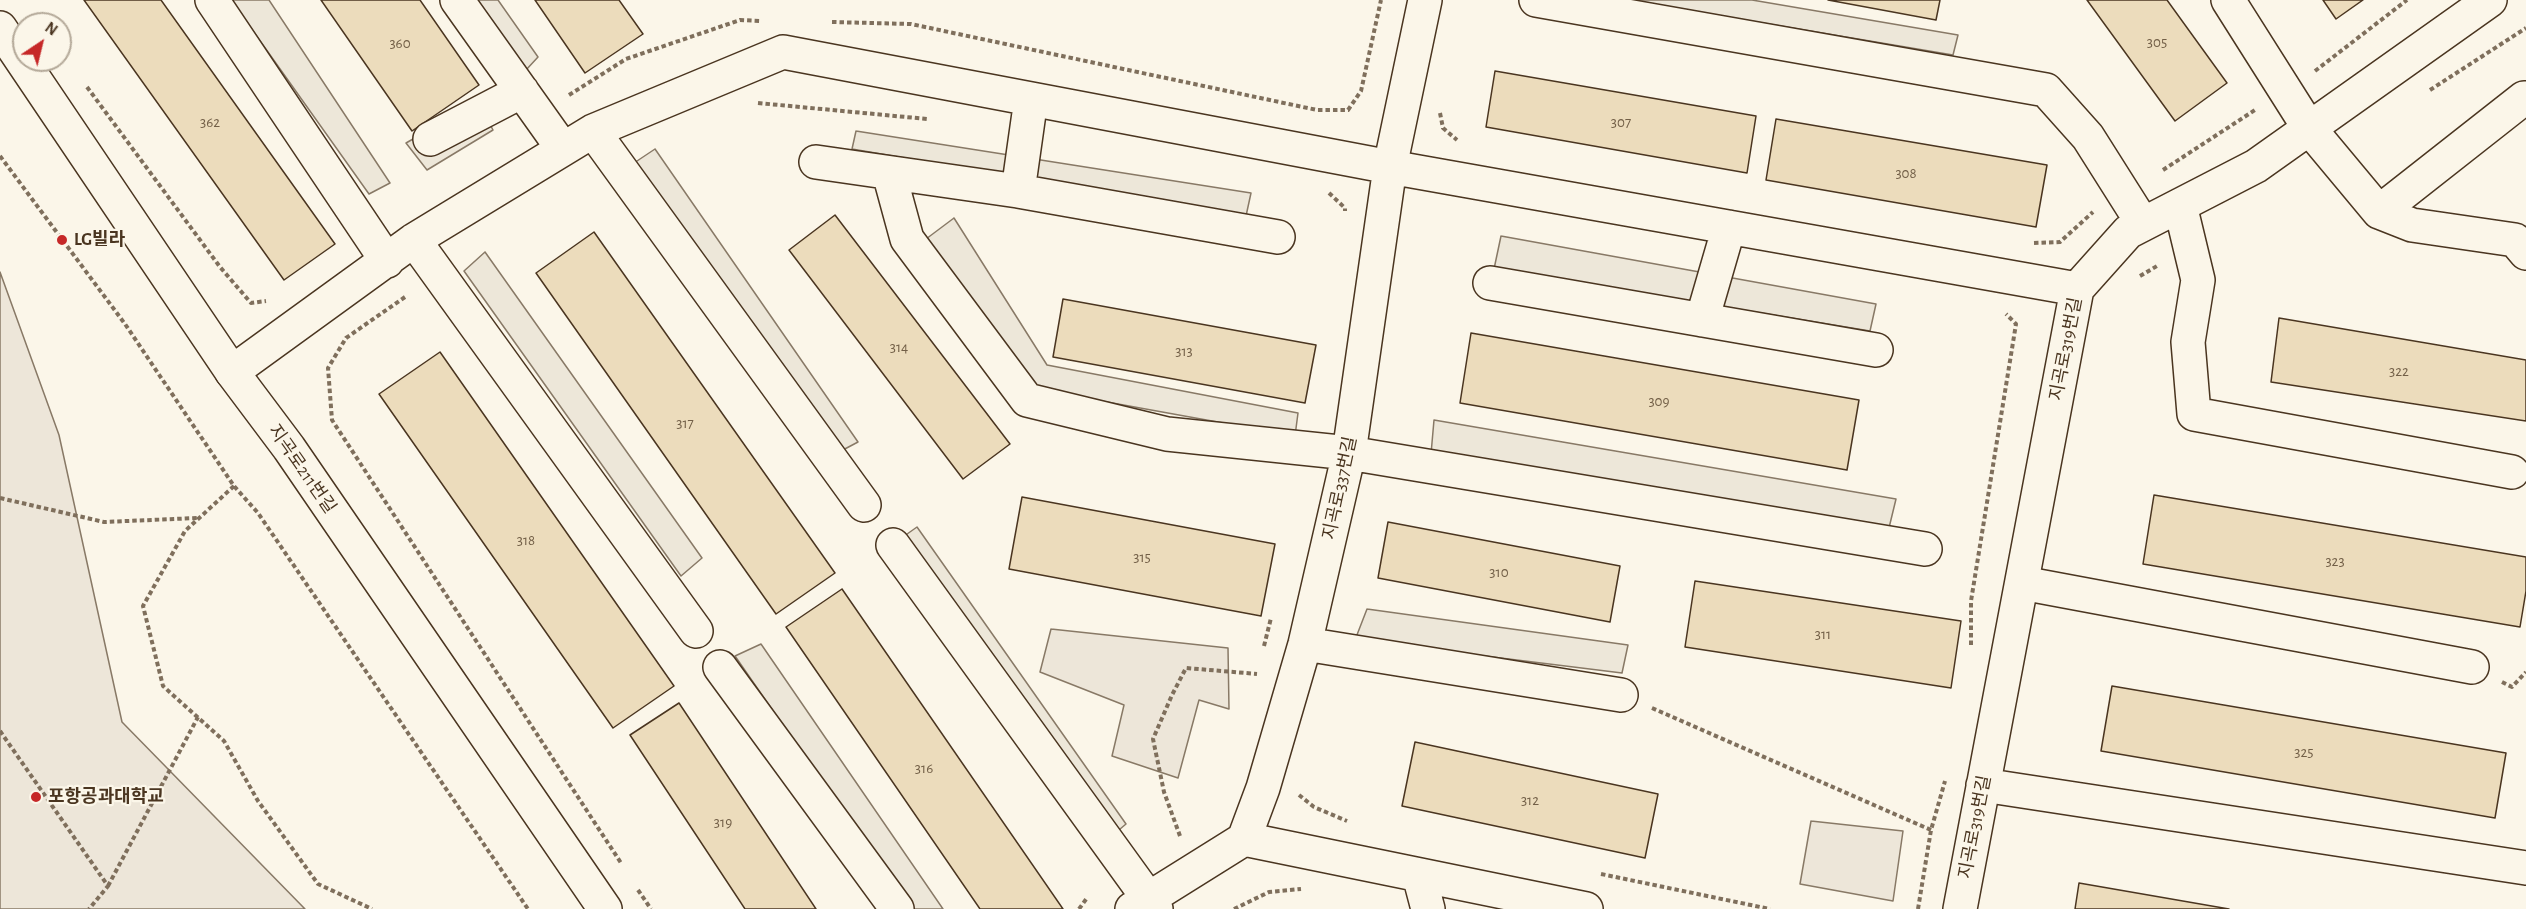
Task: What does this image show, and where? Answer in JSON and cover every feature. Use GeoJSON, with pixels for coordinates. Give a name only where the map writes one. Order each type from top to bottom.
{"type":"FeatureCollection","features":[{"type":"Feature","properties":{"kind":"street"},"geometry":{"type":"LineString","coordinates":[[212,0],[387,261]]}},
{"type":"Feature","properties":{"kind":"street"},"geometry":{"type":"LineString","coordinates":[[457,0],[563,149]]}},
{"type":"Feature","properties":{"kind":"street","name":"지곡로337번길"},"geometry":{"type":"LineString","coordinates":[[1244,839],[1263,788],[1305,644],[1349,453],[1390,167],[1425,0]]}},
{"type":"Feature","properties":{"kind":"street"},"geometry":{"type":"LineString","coordinates":[[1536,0],[2046,90],[2088,137],[2143,224]]}},
{"type":"Feature","properties":{"kind":"street"},"geometry":{"type":"LineString","coordinates":[[2228,0],[2309,128],[2379,212],[2412,225],[2515,240],[2526,253]]}},
{"type":"Feature","properties":{"kind":"street","name":"지곡로319번길"},"geometry":{"type":"LineString","coordinates":[[1960,909],[2077,289],[2128,232],[2256,166],[2488,1]]}},
{"type":"Feature","properties":{"kind":"street","name":"지곡로211번길"},"geometry":{"type":"LineString","coordinates":[[0,28],[232,372],[289,448],[605,909]]}},
{"type":"Feature","properties":{"kind":"street"},"geometry":{"type":"LineString","coordinates":[[232,372],[414,240],[593,131],[783,52],[1390,167],[2077,289]]}},
{"type":"Feature","properties":{"kind":"street"},"geometry":{"type":"LineString","coordinates":[[430,139],[522,91]]}},
{"type":"Feature","properties":{"kind":"street"},"geometry":{"type":"LineString","coordinates":[[2379,212],[2524,98]]}},
{"type":"Feature","properties":{"kind":"street"},"geometry":{"type":"LineString","coordinates":[[1018,191],[1031,99]]}},
{"type":"Feature","properties":{"kind":"street"},"geometry":{"type":"LineString","coordinates":[[593,131],[864,505]]}},
{"type":"Feature","properties":{"kind":"street"},"geometry":{"type":"LineString","coordinates":[[816,162],[1018,191],[1278,237]]}},
{"type":"Feature","properties":{"kind":"street"},"geometry":{"type":"LineString","coordinates":[[889,173],[907,239],[1027,400],[1167,434],[1349,453],[1925,549]]}},
{"type":"Feature","properties":{"kind":"street"},"geometry":{"type":"LineString","coordinates":[[2180,205],[2198,280],[2188,342],[2194,414],[2512,472]]}},
{"type":"Feature","properties":{"kind":"street"},"geometry":{"type":"LineString","coordinates":[[1702,320],[1729,227]]}},
{"type":"Feature","properties":{"kind":"street"},"geometry":{"type":"LineString","coordinates":[[414,240],[696,631]]}},
{"type":"Feature","properties":{"kind":"street"},"geometry":{"type":"LineString","coordinates":[[1490,284],[1876,350]]}},
{"type":"Feature","properties":{"kind":"street"},"geometry":{"type":"LineString","coordinates":[[893,544],[1146,905],[1244,839],[1586,909]]}},
{"type":"Feature","properties":{"kind":"street"},"geometry":{"type":"LineString","coordinates":[[2022,583],[2472,668]]}},
{"type":"Feature","properties":{"kind":"street"},"geometry":{"type":"LineString","coordinates":[[1305,644],[1621,695]]}},
{"type":"Feature","properties":{"kind":"street"},"geometry":{"type":"LineString","coordinates":[[720,667],[897,909]]}},
{"type":"Feature","properties":{"kind":"street"},"geometry":{"type":"LineString","coordinates":[[1983,785],[2526,868]]}},
{"type":"Feature","properties":{"kind":"street"},"geometry":{"type":"LineString","coordinates":[[1419,875],[1428,909]]}},
{"type":"Feature","properties":{"kind":"path"},"geometry":{"type":"LineString","coordinates":[[1317,110],[1348,110],[1361,91],[1381,0]]}},
{"type":"Feature","properties":{"kind":"path"},"geometry":{"type":"LineString","coordinates":[[2309,76],[2407,0]]}},
{"type":"Feature","properties":{"kind":"path"},"geometry":{"type":"LineString","coordinates":[[2421,96],[2526,28]]}},
{"type":"Feature","properties":{"kind":"path"},"geometry":{"type":"LineString","coordinates":[[81,79],[250,303],[269,300]]}},
{"type":"Feature","properties":{"kind":"path"},"geometry":{"type":"LineString","coordinates":[[748,102],[930,119]]}},
{"type":"Feature","properties":{"kind":"path"},"geometry":{"type":"LineString","coordinates":[[2154,176],[2256,110]]}},
{"type":"Feature","properties":{"kind":"path"},"geometry":{"type":"LineString","coordinates":[[1440,111],[1443,128],[1454,139],[1465,141]]}},
{"type":"Feature","properties":{"kind":"path"},"geometry":{"type":"LineString","coordinates":[[0,156],[125,324],[234,486],[258,513],[528,909]]}},
{"type":"Feature","properties":{"kind":"path"},"geometry":{"type":"LineString","coordinates":[[2026,243],[2060,242],[2098,207]]}},
{"type":"Feature","properties":{"kind":"path"},"geometry":{"type":"LineString","coordinates":[[405,297],[346,338],[328,368],[332,420],[625,869]]}},
{"type":"Feature","properties":{"kind":"path"},"geometry":{"type":"LineString","coordinates":[[1971,646],[1971,601],[2016,324],[1999,307]]}},
{"type":"Feature","properties":{"kind":"path"},"geometry":{"type":"LineString","coordinates":[[234,486],[185,531],[143,606],[163,686],[224,741],[258,801],[318,884],[372,909]]}},
{"type":"Feature","properties":{"kind":"path"},"geometry":{"type":"LineString","coordinates":[[0,498],[104,522],[198,518]]}},
{"type":"Feature","properties":{"kind":"path"},"geometry":{"type":"LineString","coordinates":[[1262,652],[1274,607]]}},
{"type":"Feature","properties":{"kind":"path"},"geometry":{"type":"LineString","coordinates":[[1254,685],[1260,663]]}},
{"type":"Feature","properties":{"kind":"path"},"geometry":{"type":"LineString","coordinates":[[1188,837],[1182,840],[1164,792],[1153,739],[1186,668],[1257,674]]}},
{"type":"Feature","properties":{"kind":"path"},"geometry":{"type":"LineString","coordinates":[[1621,695],[1931,830]]}},
{"type":"Feature","properties":{"kind":"path"},"geometry":{"type":"LineString","coordinates":[[90,909],[108,886],[198,717]]}},
{"type":"Feature","properties":{"kind":"path"},"geometry":{"type":"LineString","coordinates":[[0,732],[108,886]]}},
{"type":"Feature","properties":{"kind":"path"},"geometry":{"type":"LineString","coordinates":[[1918,909],[1931,830],[1947,772]]}},
{"type":"Feature","properties":{"kind":"path"},"geometry":{"type":"LineString","coordinates":[[1297,794],[1314,807],[1350,822]]}},
{"type":"Feature","properties":{"kind":"path"},"geometry":{"type":"LineString","coordinates":[[1595,873],[1770,909]]}},
{"type":"Feature","properties":{"kind":"path"},"geometry":{"type":"LineString","coordinates":[[638,889],[651,909]]}},
{"type":"Feature","properties":{"kind":"path"},"geometry":{"type":"LineString","coordinates":[[1234,909],[1269,892],[1305,889]]}},
{"type":"Feature","properties":{"kind":"path"},"geometry":{"type":"LineString","coordinates":[[1079,909],[1087,898]]}},
{"type":"Feature","properties":{"kind":"shaded area"},"geometry":{"type":"Polygon","coordinates":[[[231,0],[269,0],[390,183],[369,194],[231,0]]]}},
{"type":"Feature","properties":{"kind":"shaded area"},"geometry":{"type":"Polygon","coordinates":[[[474,0],[498,0],[538,57],[526,70],[474,0]]]}},
{"type":"Feature","properties":{"kind":"shaded area"},"geometry":{"type":"Polygon","coordinates":[[[1626,0],[1752,0],[1958,35],[1953,55],[1626,0]]]}},
{"type":"Feature","properties":{"kind":"shaded area"},"geometry":{"type":"Polygon","coordinates":[[[478,102],[493,130],[427,170],[406,143],[478,102]]]}},
{"type":"Feature","properties":{"kind":"shaded area"},"geometry":{"type":"Polygon","coordinates":[[[856,131],[1251,193],[1246,216],[852,149],[856,131]]]}},
{"type":"Feature","properties":{"kind":"shaded area"},"geometry":{"type":"Polygon","coordinates":[[[655,149],[858,442],[841,451],[631,165],[655,149]]]}},
{"type":"Feature","properties":{"kind":"shaded area"},"geometry":{"type":"Polygon","coordinates":[[[954,218],[1047,365],[1298,413],[1295,436],[1035,389],[926,239],[954,218]]]}},
{"type":"Feature","properties":{"kind":"shaded area"},"geometry":{"type":"Polygon","coordinates":[[[1501,236],[1876,304],[1870,331],[1494,269],[1501,236]]]}},
{"type":"Feature","properties":{"kind":"shaded area"},"geometry":{"type":"Polygon","coordinates":[[[485,252],[702,558],[681,576],[464,271],[485,252]]]}},
{"type":"Feature","properties":{"kind":"shaded area"},"geometry":{"type":"Polygon","coordinates":[[[0,272],[59,435],[122,722],[305,909],[0,909],[0,272]]]}},
{"type":"Feature","properties":{"kind":"shaded area"},"geometry":{"type":"Polygon","coordinates":[[[1434,420],[1896,499],[1888,532],[1431,454],[1434,420]]]}},
{"type":"Feature","properties":{"kind":"shaded area"},"geometry":{"type":"Polygon","coordinates":[[[917,527],[1126,824],[1113,835],[900,539],[917,527]]]}},
{"type":"Feature","properties":{"kind":"shaded area"},"geometry":{"type":"Polygon","coordinates":[[[1367,609],[1628,645],[1622,673],[1355,640],[1367,609]]]}},
{"type":"Feature","properties":{"kind":"shaded area"},"geometry":{"type":"Polygon","coordinates":[[[1051,629],[1228,648],[1229,709],[1199,700],[1178,778],[1112,756],[1124,705],[1040,672],[1051,629]]]}},
{"type":"Feature","properties":{"kind":"shaded area"},"geometry":{"type":"Polygon","coordinates":[[[761,644],[943,909],[910,909],[735,656],[761,644]]]}},
{"type":"Feature","properties":{"kind":"shaded area"},"geometry":{"type":"Polygon","coordinates":[[[1811,821],[1903,831],[1893,901],[1800,884],[1811,821]]]}},
{"type":"Feature","properties":{"kind":"building"},"geometry":{"type":"Polygon","coordinates":[[[84,0],[161,0],[335,244],[284,280],[84,0]]]}},
{"type":"Feature","properties":{"kind":"building"},"geometry":{"type":"Polygon","coordinates":[[[321,0],[420,0],[479,85],[412,131],[321,0]]]}},
{"type":"Feature","properties":{"kind":"building"},"geometry":{"type":"Polygon","coordinates":[[[535,0],[619,0],[643,34],[585,73],[535,0]]]}},
{"type":"Feature","properties":{"kind":"building"},"geometry":{"type":"Polygon","coordinates":[[[1828,0],[1940,0],[1936,20],[1828,0]]]}},
{"type":"Feature","properties":{"kind":"building"},"geometry":{"type":"Polygon","coordinates":[[[2087,0],[2167,0],[2227,83],[2175,121],[2087,0]]]}},
{"type":"Feature","properties":{"kind":"building"},"geometry":{"type":"Polygon","coordinates":[[[2323,0],[2363,0],[2336,19],[2323,0]]]}},
{"type":"Feature","properties":{"kind":"building"},"geometry":{"type":"Polygon","coordinates":[[[1495,71],[1756,116],[1747,173],[1486,127],[1495,71]]]}},
{"type":"Feature","properties":{"kind":"building"},"geometry":{"type":"Polygon","coordinates":[[[1776,119],[2047,165],[2036,227],[1766,180],[1776,119]]]}},
{"type":"Feature","properties":{"kind":"building"},"geometry":{"type":"Polygon","coordinates":[[[835,215],[1010,444],[963,479],[789,250],[835,215]]]}},
{"type":"Feature","properties":{"kind":"building"},"geometry":{"type":"Polygon","coordinates":[[[594,232],[835,573],[776,614],[536,273],[594,232]]]}},
{"type":"Feature","properties":{"kind":"building"},"geometry":{"type":"Polygon","coordinates":[[[1063,299],[1316,345],[1305,403],[1053,357],[1063,299]]]}},
{"type":"Feature","properties":{"kind":"building"},"geometry":{"type":"Polygon","coordinates":[[[2279,318],[2526,360],[2526,421],[2271,382],[2279,318]]]}},
{"type":"Feature","properties":{"kind":"building"},"geometry":{"type":"Polygon","coordinates":[[[1471,333],[1859,400],[1847,470],[1460,403],[1471,333]]]}},
{"type":"Feature","properties":{"kind":"building"},"geometry":{"type":"Polygon","coordinates":[[[440,352],[674,686],[613,728],[379,394],[440,352]]]}},
{"type":"Feature","properties":{"kind":"building"},"geometry":{"type":"Polygon","coordinates":[[[2154,495],[2526,557],[2526,591],[2520,627],[2143,564],[2154,495]]]}},
{"type":"Feature","properties":{"kind":"building"},"geometry":{"type":"Polygon","coordinates":[[[1022,497],[1275,544],[1261,616],[1009,569],[1022,497]]]}},
{"type":"Feature","properties":{"kind":"building"},"geometry":{"type":"Polygon","coordinates":[[[1388,522],[1620,566],[1610,622],[1378,578],[1388,522]]]}},
{"type":"Feature","properties":{"kind":"building"},"geometry":{"type":"Polygon","coordinates":[[[1695,581],[1961,621],[1951,688],[1685,647],[1695,581]]]}},
{"type":"Feature","properties":{"kind":"building"},"geometry":{"type":"Polygon","coordinates":[[[842,589],[1063,909],[980,909],[786,627],[842,589]]]}},
{"type":"Feature","properties":{"kind":"building"},"geometry":{"type":"Polygon","coordinates":[[[2112,686],[2506,753],[2495,818],[2101,751],[2112,686]]]}},
{"type":"Feature","properties":{"kind":"building"},"geometry":{"type":"Polygon","coordinates":[[[679,703],[816,909],[745,909],[630,735],[679,703]]]}},
{"type":"Feature","properties":{"kind":"building"},"geometry":{"type":"Polygon","coordinates":[[[1415,742],[1658,794],[1645,858],[1402,806],[1415,742]]]}},
{"type":"Feature","properties":{"kind":"building"},"geometry":{"type":"Polygon","coordinates":[[[2079,883],[2229,909],[2075,909],[2079,883]]]}},
{"type":"Feature","properties":{"kind":"place","name":"LG빌라"},"geometry":{"type":"Point","coordinates":[62,240]}},
{"type":"Feature","properties":{"kind":"place","name":"포항공과대학교"},"geometry":{"type":"Point","coordinates":[36,797]}}]}
